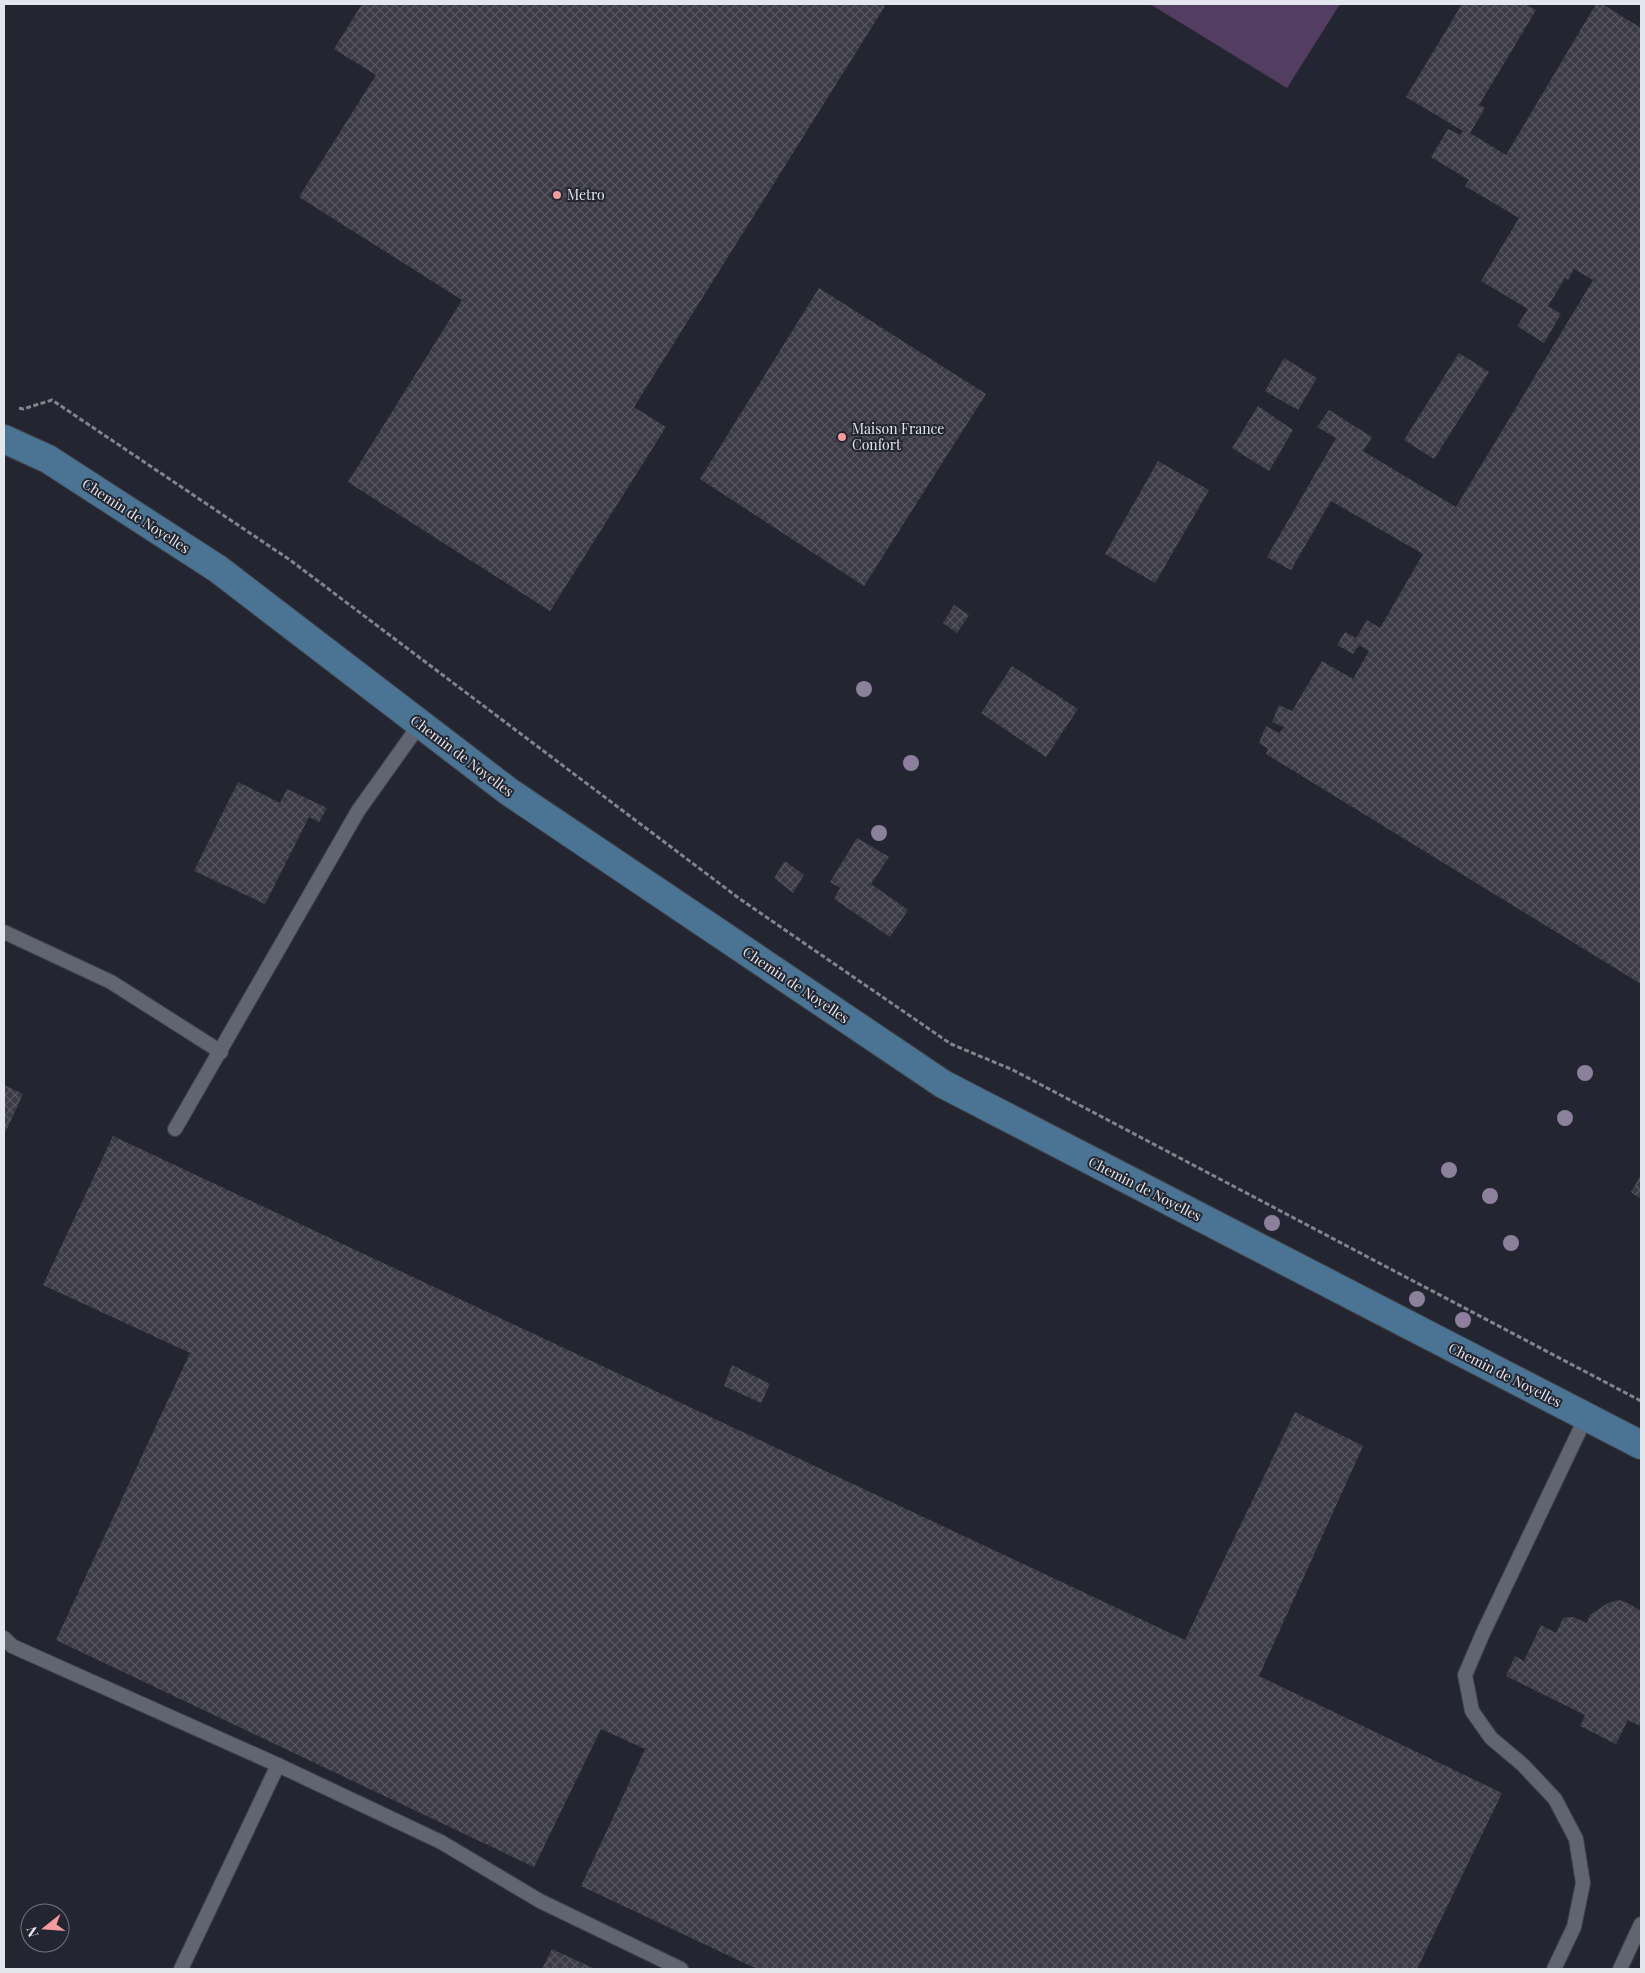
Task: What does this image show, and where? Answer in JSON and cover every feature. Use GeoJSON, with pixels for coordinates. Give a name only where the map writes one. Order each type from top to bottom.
{"type":"FeatureCollection","features":[{"type":"Feature","properties":{"kind":"street","name":"Chemin de Noyelles"},"geometry":{"type":"LineString","coordinates":[[4,439],[48,459],[218,569],[524,803],[943,1084],[1641,1445]]}},
{"type":"Feature","properties":{"kind":"lane"},"geometry":{"type":"LineString","coordinates":[[175,1129],[358,811],[420,724]]}},
{"type":"Feature","properties":{"kind":"lane"},"geometry":{"type":"LineString","coordinates":[[4,932],[111,982],[221,1052]]}},
{"type":"Feature","properties":{"kind":"lane"},"geometry":{"type":"LineString","coordinates":[[1554,1969],[1574,1927],[1583,1883],[1576,1839],[1555,1799],[1523,1765],[1491,1738],[1472,1711],[1466,1675],[1483,1633],[1586,1417]]}},
{"type":"Feature","properties":{"kind":"lane"},"geometry":{"type":"LineString","coordinates":[[4,1638],[12,1646],[278,1765],[441,1842],[540,1901],[681,1969]]}},
{"type":"Feature","properties":{"kind":"lane"},"geometry":{"type":"LineString","coordinates":[[181,1969],[278,1765]]}},
{"type":"Feature","properties":{"kind":"lane"},"geometry":{"type":"LineString","coordinates":[[1620,1969],[1641,1924]]}},
{"type":"Feature","properties":{"kind":"path"},"geometry":{"type":"LineString","coordinates":[[13,407],[23,409],[52,400],[290,560],[740,899],[950,1044],[1013,1070],[1641,1400]]}},
{"type":"Feature","properties":{"kind":"shaded area"},"geometry":{"type":"Polygon","coordinates":[[[1150,4],[1340,4],[1287,88],[1150,4]]]}},
{"type":"Feature","properties":{"kind":"building","name":"Metro"},"geometry":{"type":"Polygon","coordinates":[[[362,4],[881,4],[885,6],[634,407],[666,427],[550,611],[348,482],[462,300],[299,197],[376,75],[334,49],[362,4]]]}},
{"type":"Feature","properties":{"kind":"building"},"geometry":{"type":"Polygon","coordinates":[[[1462,4],[1525,4],[1536,10],[1479,105],[1485,108],[1470,133],[1506,155],[1596,4],[1602,4],[1641,28],[1641,984],[1266,754],[1268,749],[1259,743],[1266,726],[1279,733],[1284,727],[1272,722],[1279,705],[1292,711],[1322,661],[1353,679],[1369,651],[1359,645],[1353,654],[1337,645],[1345,632],[1356,638],[1367,620],[1380,628],[1423,554],[1331,501],[1291,570],[1267,557],[1336,438],[1317,427],[1329,410],[1372,437],[1363,451],[1456,507],[1593,280],[1574,269],[1568,280],[1565,278],[1548,306],[1561,314],[1544,343],[1517,326],[1528,309],[1481,281],[1519,218],[1465,186],[1469,180],[1431,157],[1448,129],[1460,135],[1463,131],[1406,97],[1462,4]]]}},
{"type":"Feature","properties":{"kind":"building","name":"Maison France Confort"},"geometry":{"type":"Polygon","coordinates":[[[819,288],[986,394],[864,586],[700,479],[819,288]]]}},
{"type":"Feature","properties":{"kind":"building"},"geometry":{"type":"Polygon","coordinates":[[[1459,353],[1489,372],[1434,459],[1404,440],[1459,353]]]}},
{"type":"Feature","properties":{"kind":"building"},"geometry":{"type":"Polygon","coordinates":[[[1284,358],[1317,378],[1298,410],[1265,391],[1284,358]]]}},
{"type":"Feature","properties":{"kind":"building"},"geometry":{"type":"Polygon","coordinates":[[[1258,406],[1293,430],[1269,471],[1232,448],[1258,406]]]}},
{"type":"Feature","properties":{"kind":"building"},"geometry":{"type":"Polygon","coordinates":[[[1158,461],[1209,490],[1155,583],[1105,554],[1158,461]]]}},
{"type":"Feature","properties":{"kind":"building"},"geometry":{"type":"Polygon","coordinates":[[[954,605],[969,615],[957,633],[943,623],[954,605]]]}},
{"type":"Feature","properties":{"kind":"building"},"geometry":{"type":"Polygon","coordinates":[[[1012,666],[1078,709],[1046,757],[981,713],[1012,666]]]}},
{"type":"Feature","properties":{"kind":"building"},"geometry":{"type":"Polygon","coordinates":[[[238,782],[280,803],[287,789],[327,808],[319,822],[309,817],[265,904],[194,871],[238,782]]]}},
{"type":"Feature","properties":{"kind":"building"},"geometry":{"type":"Polygon","coordinates":[[[857,838],[889,857],[871,884],[908,910],[890,937],[834,899],[840,888],[830,882],[857,838]]]}},
{"type":"Feature","properties":{"kind":"building"},"geometry":{"type":"Polygon","coordinates":[[[785,861],[804,875],[793,893],[774,878],[785,861]]]}},
{"type":"Feature","properties":{"kind":"building"},"geometry":{"type":"Polygon","coordinates":[[[4,1085],[23,1094],[4,1135],[4,1085]]]}},
{"type":"Feature","properties":{"kind":"building"},"geometry":{"type":"Polygon","coordinates":[[[113,1136],[1185,1640],[1295,1412],[1363,1446],[1259,1676],[1502,1793],[1417,1969],[757,1969],[581,1886],[645,1749],[601,1729],[534,1867],[56,1640],[190,1353],[43,1285],[113,1136]]]}},
{"type":"Feature","properties":{"kind":"building"},"geometry":{"type":"Polygon","coordinates":[[[1641,1175],[1641,1199],[1631,1192],[1641,1175]]]}},
{"type":"Feature","properties":{"kind":"building"},"geometry":{"type":"Polygon","coordinates":[[[732,1365],[770,1384],[761,1403],[724,1386],[732,1365]]]}},
{"type":"Feature","properties":{"kind":"building"},"geometry":{"type":"Polygon","coordinates":[[[1619,1600],[1641,1611],[1641,1723],[1640,1726],[1628,1720],[1616,1744],[1580,1726],[1585,1715],[1506,1676],[1515,1656],[1524,1661],[1541,1625],[1556,1633],[1563,1618],[1573,1617],[1587,1623],[1590,1615],[1608,1603],[1619,1600]]]}},
{"type":"Feature","properties":{"kind":"building"},"geometry":{"type":"Polygon","coordinates":[[[552,1949],[595,1969],[542,1969],[552,1949]]]}},
{"type":"Feature","properties":{"kind":"place","name":"Metro"},"geometry":{"type":"Point","coordinates":[557,195]}},
{"type":"Feature","properties":{"kind":"place","name":"Maison France Confort"},"geometry":{"type":"Point","coordinates":[842,437]}}]}
